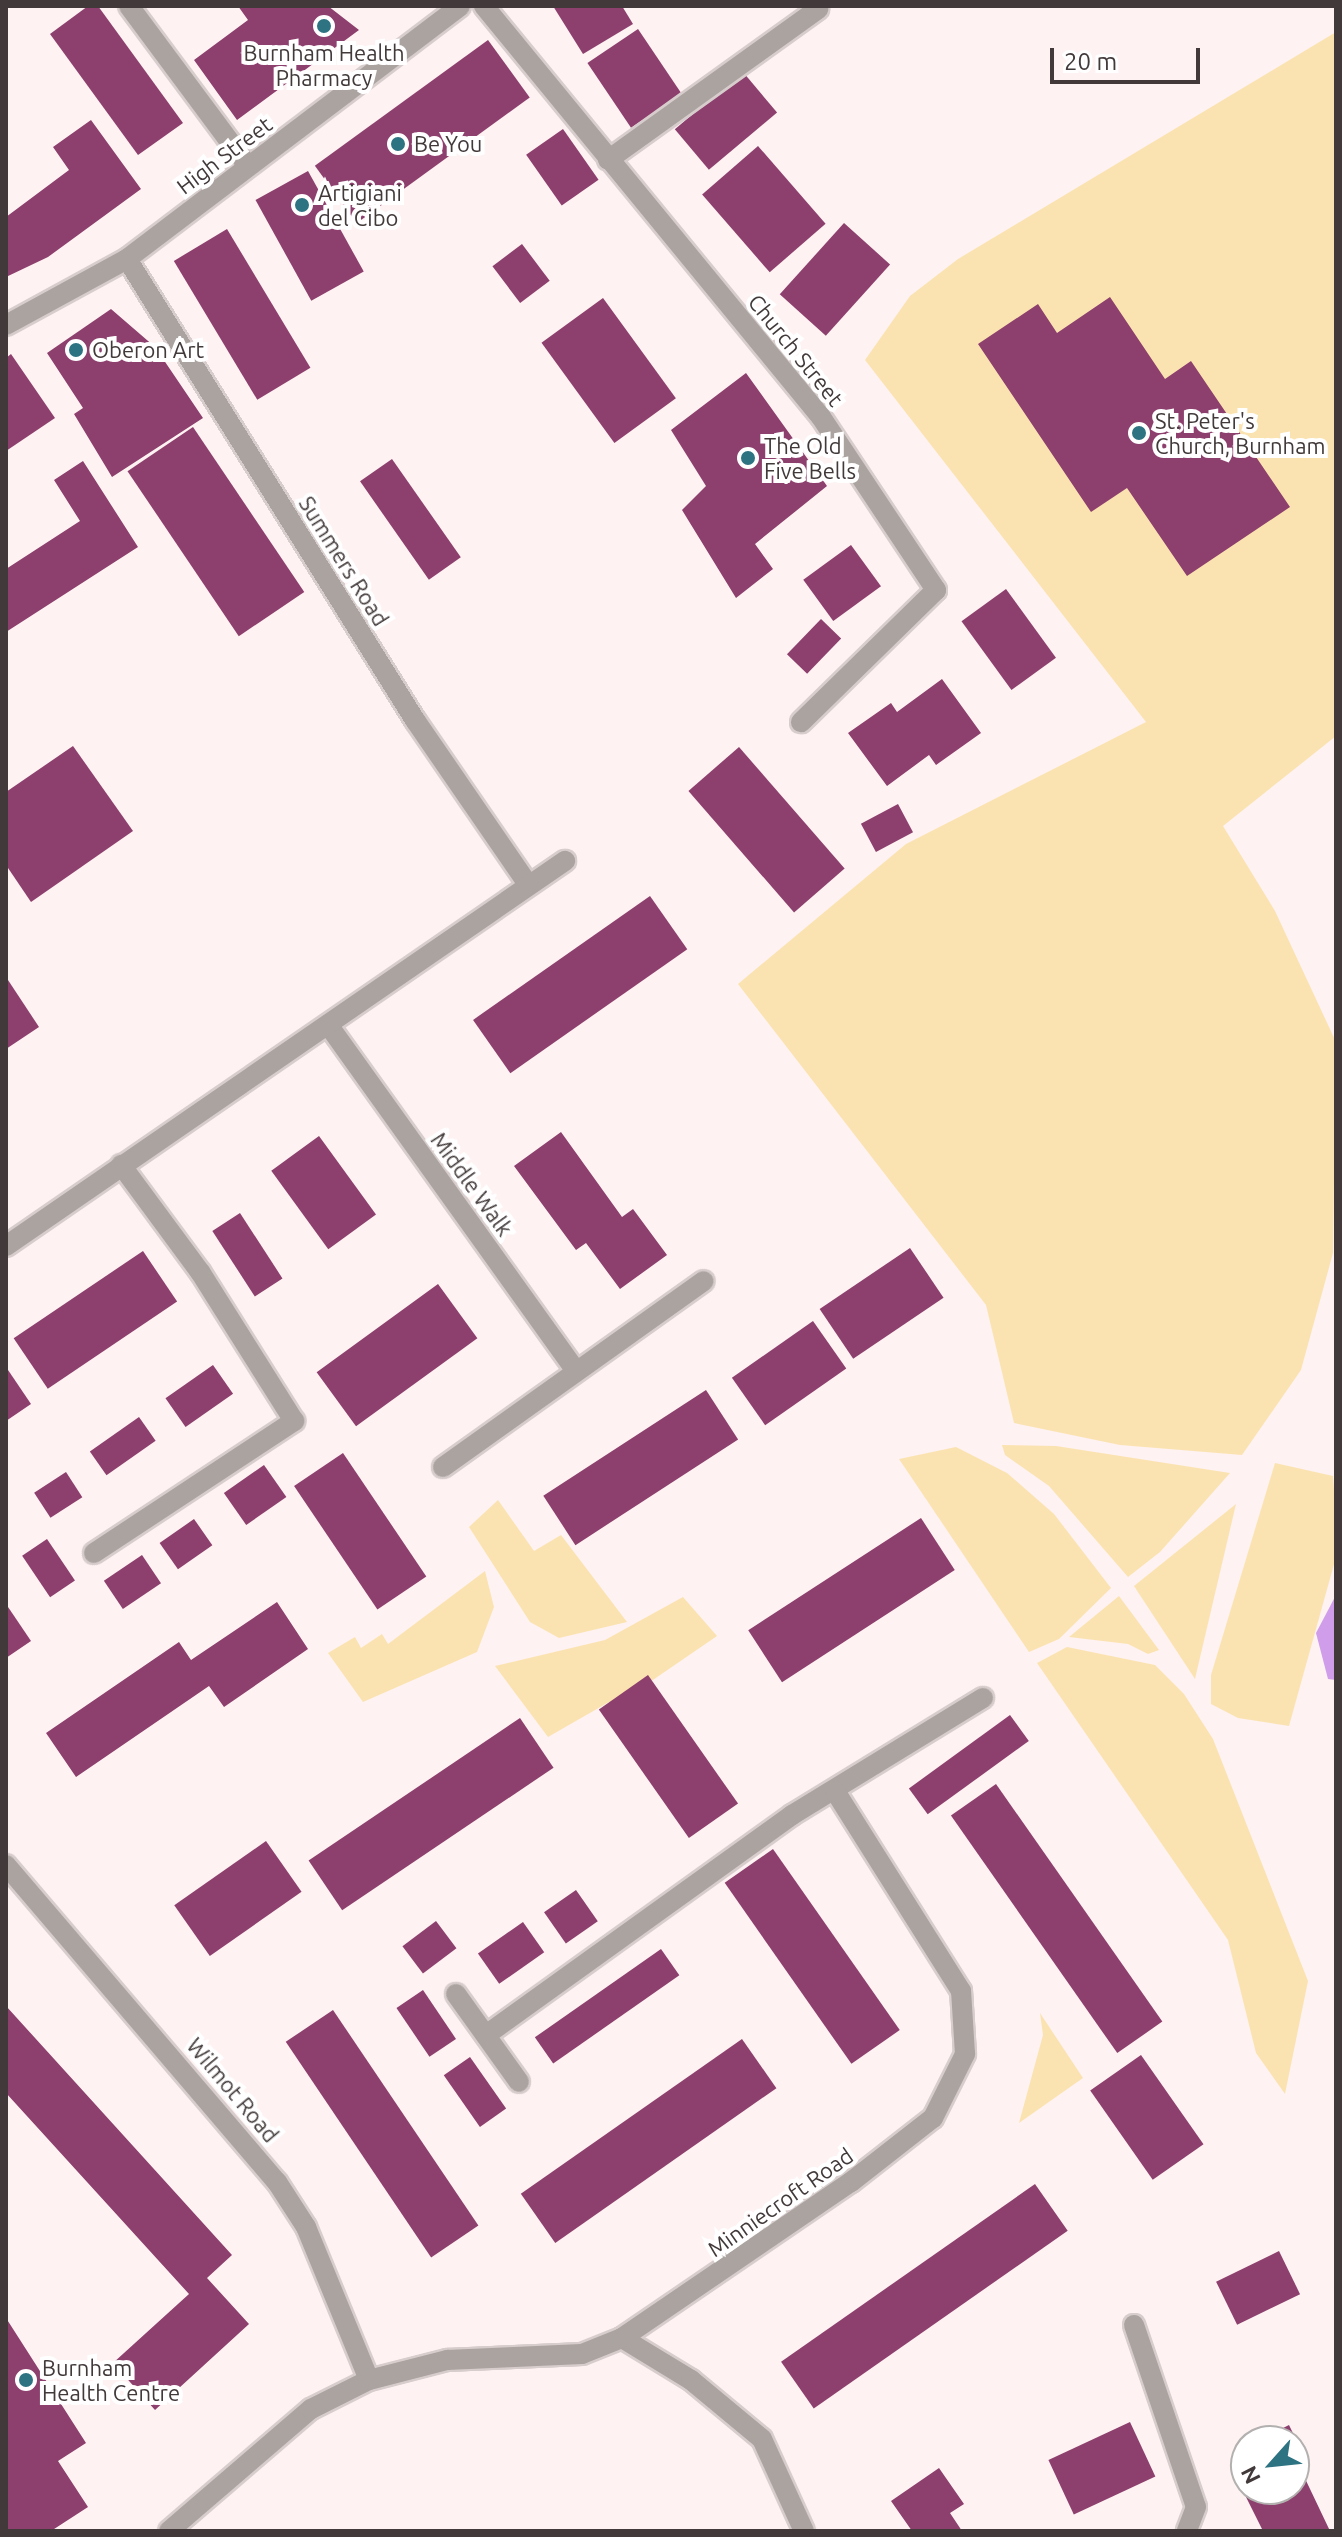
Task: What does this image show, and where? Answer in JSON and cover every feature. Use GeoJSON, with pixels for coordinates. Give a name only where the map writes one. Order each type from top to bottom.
{"type":"FeatureCollection","features":[{"type":"Feature","properties":{"kind":"street"},"geometry":{"type":"LineString","coordinates":[[129,6],[248,166]]}},
{"type":"Feature","properties":{"kind":"street","name":"High Street"},"geometry":{"type":"LineString","coordinates":[[8,320],[127,259],[460,6]]}},
{"type":"Feature","properties":{"kind":"street","name":"Church Street"},"geometry":{"type":"LineString","coordinates":[[484,6],[821,417],[936,590],[801,722]]}},
{"type":"Feature","properties":{"kind":"street"},"geometry":{"type":"LineString","coordinates":[[608,160],[818,9]]}},
{"type":"Feature","properties":{"kind":"street","name":"Summers Road"},"geometry":{"type":"LineString","coordinates":[[127,259],[415,720],[527,883]]}},
{"type":"Feature","properties":{"kind":"street"},"geometry":{"type":"LineString","coordinates":[[6,1246],[329,1026],[527,883],[565,861]]}},
{"type":"Feature","properties":{"kind":"street","name":"Middle Walk"},"geometry":{"type":"LineString","coordinates":[[329,1026],[576,1371]]}},
{"type":"Feature","properties":{"kind":"street"},"geometry":{"type":"LineString","coordinates":[[94,1553],[294,1421],[200,1272],[121,1165]]}},
{"type":"Feature","properties":{"kind":"street"},"geometry":{"type":"LineString","coordinates":[[443,1467],[704,1281]]}},
{"type":"Feature","properties":{"kind":"street"},"geometry":{"type":"LineString","coordinates":[[486,2035],[835,1791],[983,1698]]}},
{"type":"Feature","properties":{"kind":"street","name":"Minniecroft Road"},"geometry":{"type":"LineString","coordinates":[[169,2531],[311,2409],[369,2380],[447,2360],[582,2354],[622,2338],[916,2134],[957,2078],[965,2054],[961,1991],[835,1791]]}},
{"type":"Feature","properties":{"kind":"street","name":"Wilmot Road"},"geometry":{"type":"LineString","coordinates":[[6,1865],[277,2182],[312,2240],[369,2380]]}},
{"type":"Feature","properties":{"kind":"street"},"geometry":{"type":"LineString","coordinates":[[456,1994],[519,2082]]}},
{"type":"Feature","properties":{"kind":"street"},"geometry":{"type":"LineString","coordinates":[[1134,2325],[1196,2507],[1187,2531]]}},
{"type":"Feature","properties":{"kind":"street"},"geometry":{"type":"LineString","coordinates":[[622,2338],[691,2380],[762,2439],[804,2531]]}},
{"type":"Feature","properties":{"kind":"shaded area"},"geometry":{"type":"Polygon","coordinates":[[[1336,32],[1336,736],[1223,826],[1275,911],[1336,1042],[1333,1253],[1301,1370],[1242,1455],[1120,1445],[1014,1423],[986,1305],[738,984],[906,844],[1146,722],[865,360],[910,296],[958,259],[1336,32]]]}},
{"type":"Feature","properties":{"kind":"shaded area"},"geometry":{"type":"Polygon","coordinates":[[[1002,1445],[1056,1446],[1230,1473],[1160,1552],[1128,1577],[1049,1486],[1005,1455],[1002,1445]]]}},
{"type":"Feature","properties":{"kind":"shaded area"},"geometry":{"type":"Polygon","coordinates":[[[956,1447],[1007,1473],[1054,1514],[1111,1588],[1059,1639],[1029,1652],[899,1459],[956,1447]]]}},
{"type":"Feature","properties":{"kind":"shaded area"},"geometry":{"type":"Polygon","coordinates":[[[1275,1463],[1333,1476],[1336,1517],[1336,1557],[1289,1726],[1238,1718],[1211,1704],[1211,1675],[1275,1463]]]}},
{"type":"Feature","properties":{"kind":"shaded area"},"geometry":{"type":"Polygon","coordinates":[[[498,1500],[534,1551],[561,1535],[627,1622],[559,1638],[530,1622],[469,1527],[498,1500]]]}},
{"type":"Feature","properties":{"kind":"shaded area"},"geometry":{"type":"Polygon","coordinates":[[[1236,1504],[1195,1679],[1134,1586],[1236,1504]]]}},
{"type":"Feature","properties":{"kind":"shaded area"},"geometry":{"type":"Polygon","coordinates":[[[485,1571],[494,1607],[477,1652],[363,1702],[328,1653],[355,1637],[361,1648],[382,1634],[388,1644],[485,1571]]]}},
{"type":"Feature","properties":{"kind":"shaded area"},"geometry":{"type":"Polygon","coordinates":[[[1336,1595],[1336,1680],[1328,1679],[1316,1633],[1336,1595]]]}},
{"type":"Feature","properties":{"kind":"shaded area"},"geometry":{"type":"Polygon","coordinates":[[[1119,1596],[1159,1650],[1148,1654],[1128,1644],[1069,1637],[1119,1596]]]}},
{"type":"Feature","properties":{"kind":"shaded area"},"geometry":{"type":"Polygon","coordinates":[[[683,1597],[717,1636],[612,1708],[609,1702],[548,1737],[495,1666],[605,1640],[683,1597]]]}},
{"type":"Feature","properties":{"kind":"shaded area"},"geometry":{"type":"Polygon","coordinates":[[[1067,1647],[1155,1665],[1184,1694],[1213,1739],[1308,1981],[1285,2094],[1256,2053],[1228,1940],[1037,1663],[1067,1647]]]}},
{"type":"Feature","properties":{"kind":"shaded area"},"geometry":{"type":"Polygon","coordinates":[[[1040,2013],[1083,2078],[1019,2123],[1043,2035],[1040,2013]]]}},
{"type":"Feature","properties":{"kind":"building"},"geometry":{"type":"Polygon","coordinates":[[[88,6],[98,6],[183,123],[138,155],[50,34],[88,6]]]}},
{"type":"Feature","properties":{"kind":"building"},"geometry":{"type":"Polygon","coordinates":[[[238,6],[328,6],[359,30],[237,120],[194,60],[248,20],[238,6]]]}},
{"type":"Feature","properties":{"kind":"building"},"geometry":{"type":"Polygon","coordinates":[[[553,6],[622,6],[633,24],[583,54],[553,6]]]}},
{"type":"Feature","properties":{"kind":"building"},"geometry":{"type":"Polygon","coordinates":[[[638,29],[682,94],[631,128],[587,63],[638,29]]]}},
{"type":"Feature","properties":{"kind":"building"},"geometry":{"type":"Polygon","coordinates":[[[488,40],[530,97],[357,223],[315,166],[488,40]]]}},
{"type":"Feature","properties":{"kind":"building"},"geometry":{"type":"Polygon","coordinates":[[[743,72],[777,113],[709,170],[675,129],[743,72]]]}},
{"type":"Feature","properties":{"kind":"building"},"geometry":{"type":"Polygon","coordinates":[[[91,120],[141,189],[48,257],[6,277],[6,217],[69,170],[53,147],[91,120]]]}},
{"type":"Feature","properties":{"kind":"building"},"geometry":{"type":"Polygon","coordinates":[[[563,129],[599,180],[562,206],[526,155],[563,129]]]}},
{"type":"Feature","properties":{"kind":"building"},"geometry":{"type":"Polygon","coordinates":[[[758,146],[826,224],[770,272],[702,195],[758,146]]]}},
{"type":"Feature","properties":{"kind":"building"},"geometry":{"type":"Polygon","coordinates":[[[308,171],[364,272],[311,301],[256,200],[308,171]]]}},
{"type":"Feature","properties":{"kind":"building"},"geometry":{"type":"Polygon","coordinates":[[[844,223],[890,264],[826,336],[780,294],[844,223]]]}},
{"type":"Feature","properties":{"kind":"building"},"geometry":{"type":"Polygon","coordinates":[[[227,229],[310,368],[257,400],[174,261],[227,229]]]}},
{"type":"Feature","properties":{"kind":"building"},"geometry":{"type":"Polygon","coordinates":[[[522,244],[550,281],[520,303],[492,266],[522,244]]]}},
{"type":"Feature","properties":{"kind":"building","name":"St. Peter's Church, Burnham"},"geometry":{"type":"Polygon","coordinates":[[[1110,297],[1165,379],[1191,361],[1290,507],[1187,576],[1127,488],[1091,512],[978,344],[1038,304],[1057,333],[1110,297]]]}},
{"type":"Feature","properties":{"kind":"building"},"geometry":{"type":"Polygon","coordinates":[[[603,298],[676,398],[614,443],[542,343],[603,298]]]}},
{"type":"Feature","properties":{"kind":"building"},"geometry":{"type":"Polygon","coordinates":[[[111,309],[155,347],[203,418],[112,477],[74,414],[83,408],[47,353],[111,309]]]}},
{"type":"Feature","properties":{"kind":"building"},"geometry":{"type":"Polygon","coordinates":[[[11,354],[55,418],[6,451],[6,358],[11,354]]]}},
{"type":"Feature","properties":{"kind":"building","name":"The Old Five Bells"},"geometry":{"type":"Polygon","coordinates":[[[746,373],[827,486],[755,544],[773,569],[736,598],[682,510],[706,486],[671,430],[746,373]]]}},
{"type":"Feature","properties":{"kind":"building"},"geometry":{"type":"Polygon","coordinates":[[[193,427],[304,592],[239,636],[128,471],[193,427]]]}},
{"type":"Feature","properties":{"kind":"building"},"geometry":{"type":"Polygon","coordinates":[[[392,459],[461,557],[429,580],[360,481],[392,459]]]}},
{"type":"Feature","properties":{"kind":"building"},"geometry":{"type":"Polygon","coordinates":[[[83,461],[138,547],[6,632],[6,569],[80,521],[54,480],[83,461]]]}},
{"type":"Feature","properties":{"kind":"building"},"geometry":{"type":"Polygon","coordinates":[[[851,545],[881,586],[833,621],[803,580],[851,545]]]}},
{"type":"Feature","properties":{"kind":"building"},"geometry":{"type":"Polygon","coordinates":[[[1006,589],[1056,658],[1011,690],[962,621],[1006,589]]]}},
{"type":"Feature","properties":{"kind":"building"},"geometry":{"type":"Polygon","coordinates":[[[821,619],[841,638],[807,674],[787,654],[821,619]]]}},
{"type":"Feature","properties":{"kind":"building"},"geometry":{"type":"Polygon","coordinates":[[[942,679],[981,733],[936,765],[929,755],[887,786],[848,733],[891,703],[897,712],[942,679]]]}},
{"type":"Feature","properties":{"kind":"building"},"geometry":{"type":"Polygon","coordinates":[[[73,746],[133,831],[31,902],[6,865],[6,792],[73,746]]]}},
{"type":"Feature","properties":{"kind":"building"},"geometry":{"type":"Polygon","coordinates":[[[739,747],[845,869],[794,912],[688,791],[739,747]]]}},
{"type":"Feature","properties":{"kind":"building"},"geometry":{"type":"Polygon","coordinates":[[[898,804],[913,832],[876,852],[861,824],[898,804]]]}},
{"type":"Feature","properties":{"kind":"building"},"geometry":{"type":"Polygon","coordinates":[[[650,896],[687,949],[510,1073],[473,1020],[650,896]]]}},
{"type":"Feature","properties":{"kind":"building"},"geometry":{"type":"Polygon","coordinates":[[[6,977],[39,1027],[6,1049],[6,977]]]}},
{"type":"Feature","properties":{"kind":"building"},"geometry":{"type":"Polygon","coordinates":[[[561,1132],[622,1217],[633,1209],[667,1255],[620,1289],[586,1243],[576,1250],[514,1166],[561,1132]]]}},
{"type":"Feature","properties":{"kind":"building"},"geometry":{"type":"Polygon","coordinates":[[[319,1136],[376,1214],[328,1249],[271,1171],[319,1136]]]}},
{"type":"Feature","properties":{"kind":"building"},"geometry":{"type":"Polygon","coordinates":[[[240,1213],[282,1278],[255,1296],[212,1231],[240,1213]]]}},
{"type":"Feature","properties":{"kind":"building"},"geometry":{"type":"Polygon","coordinates":[[[910,1248],[944,1298],[853,1359],[820,1309],[910,1248]]]}},
{"type":"Feature","properties":{"kind":"building"},"geometry":{"type":"Polygon","coordinates":[[[143,1251],[177,1302],[48,1389],[14,1338],[143,1251]]]}},
{"type":"Feature","properties":{"kind":"building"},"geometry":{"type":"Polygon","coordinates":[[[438,1284],[477,1338],[356,1426],[317,1372],[438,1284]]]}},
{"type":"Feature","properties":{"kind":"building"},"geometry":{"type":"Polygon","coordinates":[[[813,1321],[846,1369],[765,1425],[732,1378],[813,1321]]]}},
{"type":"Feature","properties":{"kind":"building"},"geometry":{"type":"Polygon","coordinates":[[[213,1365],[233,1394],[186,1427],[165,1398],[213,1365]]]}},
{"type":"Feature","properties":{"kind":"building"},"geometry":{"type":"Polygon","coordinates":[[[6,1367],[31,1404],[6,1421],[6,1367]]]}},
{"type":"Feature","properties":{"kind":"building"},"geometry":{"type":"Polygon","coordinates":[[[706,1390],[738,1439],[575,1545],[543,1496],[706,1390]]]}},
{"type":"Feature","properties":{"kind":"building"},"geometry":{"type":"Polygon","coordinates":[[[139,1417],[156,1441],[106,1475],[90,1451],[139,1417]]]}},
{"type":"Feature","properties":{"kind":"building"},"geometry":{"type":"Polygon","coordinates":[[[343,1453],[426,1577],[377,1610],[294,1486],[343,1453]]]}},
{"type":"Feature","properties":{"kind":"building"},"geometry":{"type":"Polygon","coordinates":[[[264,1465],[286,1497],[246,1525],[224,1493],[264,1465]]]}},
{"type":"Feature","properties":{"kind":"building"},"geometry":{"type":"Polygon","coordinates":[[[66,1472],[82,1497],[50,1518],[34,1493],[66,1472]]]}},
{"type":"Feature","properties":{"kind":"building"},"geometry":{"type":"Polygon","coordinates":[[[921,1518],[955,1570],[782,1682],[748,1630],[921,1518]]]}},
{"type":"Feature","properties":{"kind":"building"},"geometry":{"type":"Polygon","coordinates":[[[194,1519],[212,1545],[178,1569],[160,1543],[194,1519]]]}},
{"type":"Feature","properties":{"kind":"building"},"geometry":{"type":"Polygon","coordinates":[[[47,1539],[75,1580],[50,1597],[22,1556],[47,1539]]]}},
{"type":"Feature","properties":{"kind":"building"},"geometry":{"type":"Polygon","coordinates":[[[142,1555],[161,1583],[123,1609],[104,1581],[142,1555]]]}},
{"type":"Feature","properties":{"kind":"building"},"geometry":{"type":"Polygon","coordinates":[[[277,1602],[308,1649],[224,1707],[209,1686],[76,1777],[46,1733],[179,1642],[191,1660],[277,1602]]]}},
{"type":"Feature","properties":{"kind":"building"},"geometry":{"type":"Polygon","coordinates":[[[6,1604],[31,1641],[6,1658],[6,1604]]]}},
{"type":"Feature","properties":{"kind":"building"},"geometry":{"type":"Polygon","coordinates":[[[648,1675],[738,1804],[689,1838],[599,1709],[648,1675]]]}},
{"type":"Feature","properties":{"kind":"building"},"geometry":{"type":"Polygon","coordinates":[[[1010,1715],[1029,1741],[928,1814],[909,1788],[1010,1715]]]}},
{"type":"Feature","properties":{"kind":"building"},"geometry":{"type":"Polygon","coordinates":[[[520,1718],[554,1768],[342,1910],[309,1861],[520,1718]]]}},
{"type":"Feature","properties":{"kind":"building"},"geometry":{"type":"Polygon","coordinates":[[[996,1784],[1162,2022],[1117,2053],[951,1816],[996,1784]]]}},
{"type":"Feature","properties":{"kind":"building"},"geometry":{"type":"Polygon","coordinates":[[[266,1841],[302,1892],[210,1956],[174,1905],[266,1841]]]}},
{"type":"Feature","properties":{"kind":"building"},"geometry":{"type":"Polygon","coordinates":[[[773,1849],[900,2030],[851,2064],[725,1883],[773,1849]]]}},
{"type":"Feature","properties":{"kind":"building"},"geometry":{"type":"Polygon","coordinates":[[[576,1890],[598,1921],[566,1943],[544,1912],[576,1890]]]}},
{"type":"Feature","properties":{"kind":"building"},"geometry":{"type":"Polygon","coordinates":[[[436,1921],[456,1948],[423,1973],[402,1946],[436,1921]]]}},
{"type":"Feature","properties":{"kind":"building"},"geometry":{"type":"Polygon","coordinates":[[[523,1922],[544,1952],[499,1984],[478,1954],[523,1922]]]}},
{"type":"Feature","properties":{"kind":"building"},"geometry":{"type":"Polygon","coordinates":[[[661,1949],[679,1975],[553,2064],[535,2037],[661,1949]]]}},
{"type":"Feature","properties":{"kind":"building"},"geometry":{"type":"Polygon","coordinates":[[[423,1990],[456,2039],[429,2057],[396,2008],[423,1990]]]}},
{"type":"Feature","properties":{"kind":"building"},"geometry":{"type":"Polygon","coordinates":[[[6,2006],[232,2255],[207,2278],[249,2324],[155,2410],[113,2363],[189,2294],[6,2093],[6,2006]]]}},
{"type":"Feature","properties":{"kind":"building"},"geometry":{"type":"Polygon","coordinates":[[[333,2010],[478,2226],[431,2257],[286,2042],[333,2010]]]}},
{"type":"Feature","properties":{"kind":"building"},"geometry":{"type":"Polygon","coordinates":[[[742,2039],[776,2088],[555,2243],[521,2194],[742,2039]]]}},
{"type":"Feature","properties":{"kind":"building"},"geometry":{"type":"Polygon","coordinates":[[[1141,2055],[1204,2144],[1153,2180],[1090,2091],[1141,2055]]]}},
{"type":"Feature","properties":{"kind":"building"},"geometry":{"type":"Polygon","coordinates":[[[470,2057],[506,2109],[480,2127],[444,2075],[470,2057]]]}},
{"type":"Feature","properties":{"kind":"building"},"geometry":{"type":"Polygon","coordinates":[[[1035,2184],[1068,2231],[814,2409],[781,2362],[1035,2184]]]}},
{"type":"Feature","properties":{"kind":"building"},"geometry":{"type":"Polygon","coordinates":[[[1279,2251],[1300,2294],[1237,2325],[1216,2282],[1279,2251]]]}},
{"type":"Feature","properties":{"kind":"building","name":"Burnham Health Centre"},"geometry":{"type":"Polygon","coordinates":[[[6,2318],[86,2443],[58,2461],[88,2507],[51,2531],[6,2531],[6,2318]]]}},
{"type":"Feature","properties":{"kind":"building"},"geometry":{"type":"Polygon","coordinates":[[[1130,2422],[1155,2476],[1074,2514],[1048,2460],[1130,2422]]]}},
{"type":"Feature","properties":{"kind":"building"},"geometry":{"type":"Polygon","coordinates":[[[939,2468],[964,2504],[950,2513],[962,2531],[912,2531],[891,2501],[939,2468]]]}},
{"type":"Feature","properties":{"kind":"building"},"geometry":{"type":"Polygon","coordinates":[[[1310,2489],[1330,2531],[1263,2531],[1250,2505],[1310,2505],[1310,2489]]]}},
{"type":"Feature","properties":{"kind":"place","name":"Burnham Health Pharmacy"},"geometry":{"type":"Point","coordinates":[324,26]}},
{"type":"Feature","properties":{"kind":"place","name":"Be You"},"geometry":{"type":"Point","coordinates":[398,144]}},
{"type":"Feature","properties":{"kind":"place","name":"Artigiani del Cibo"},"geometry":{"type":"Point","coordinates":[302,205]}},
{"type":"Feature","properties":{"kind":"place","name":"Oberon Art"},"geometry":{"type":"Point","coordinates":[76,350]}},
{"type":"Feature","properties":{"kind":"place","name":"St. Peter's Church, Burnham"},"geometry":{"type":"Point","coordinates":[1139,433]}},
{"type":"Feature","properties":{"kind":"place","name":"The Old Five Bells"},"geometry":{"type":"Point","coordinates":[748,458]}},
{"type":"Feature","properties":{"kind":"place","name":"Burnham Health Centre"},"geometry":{"type":"Point","coordinates":[26,2380]}}]}
